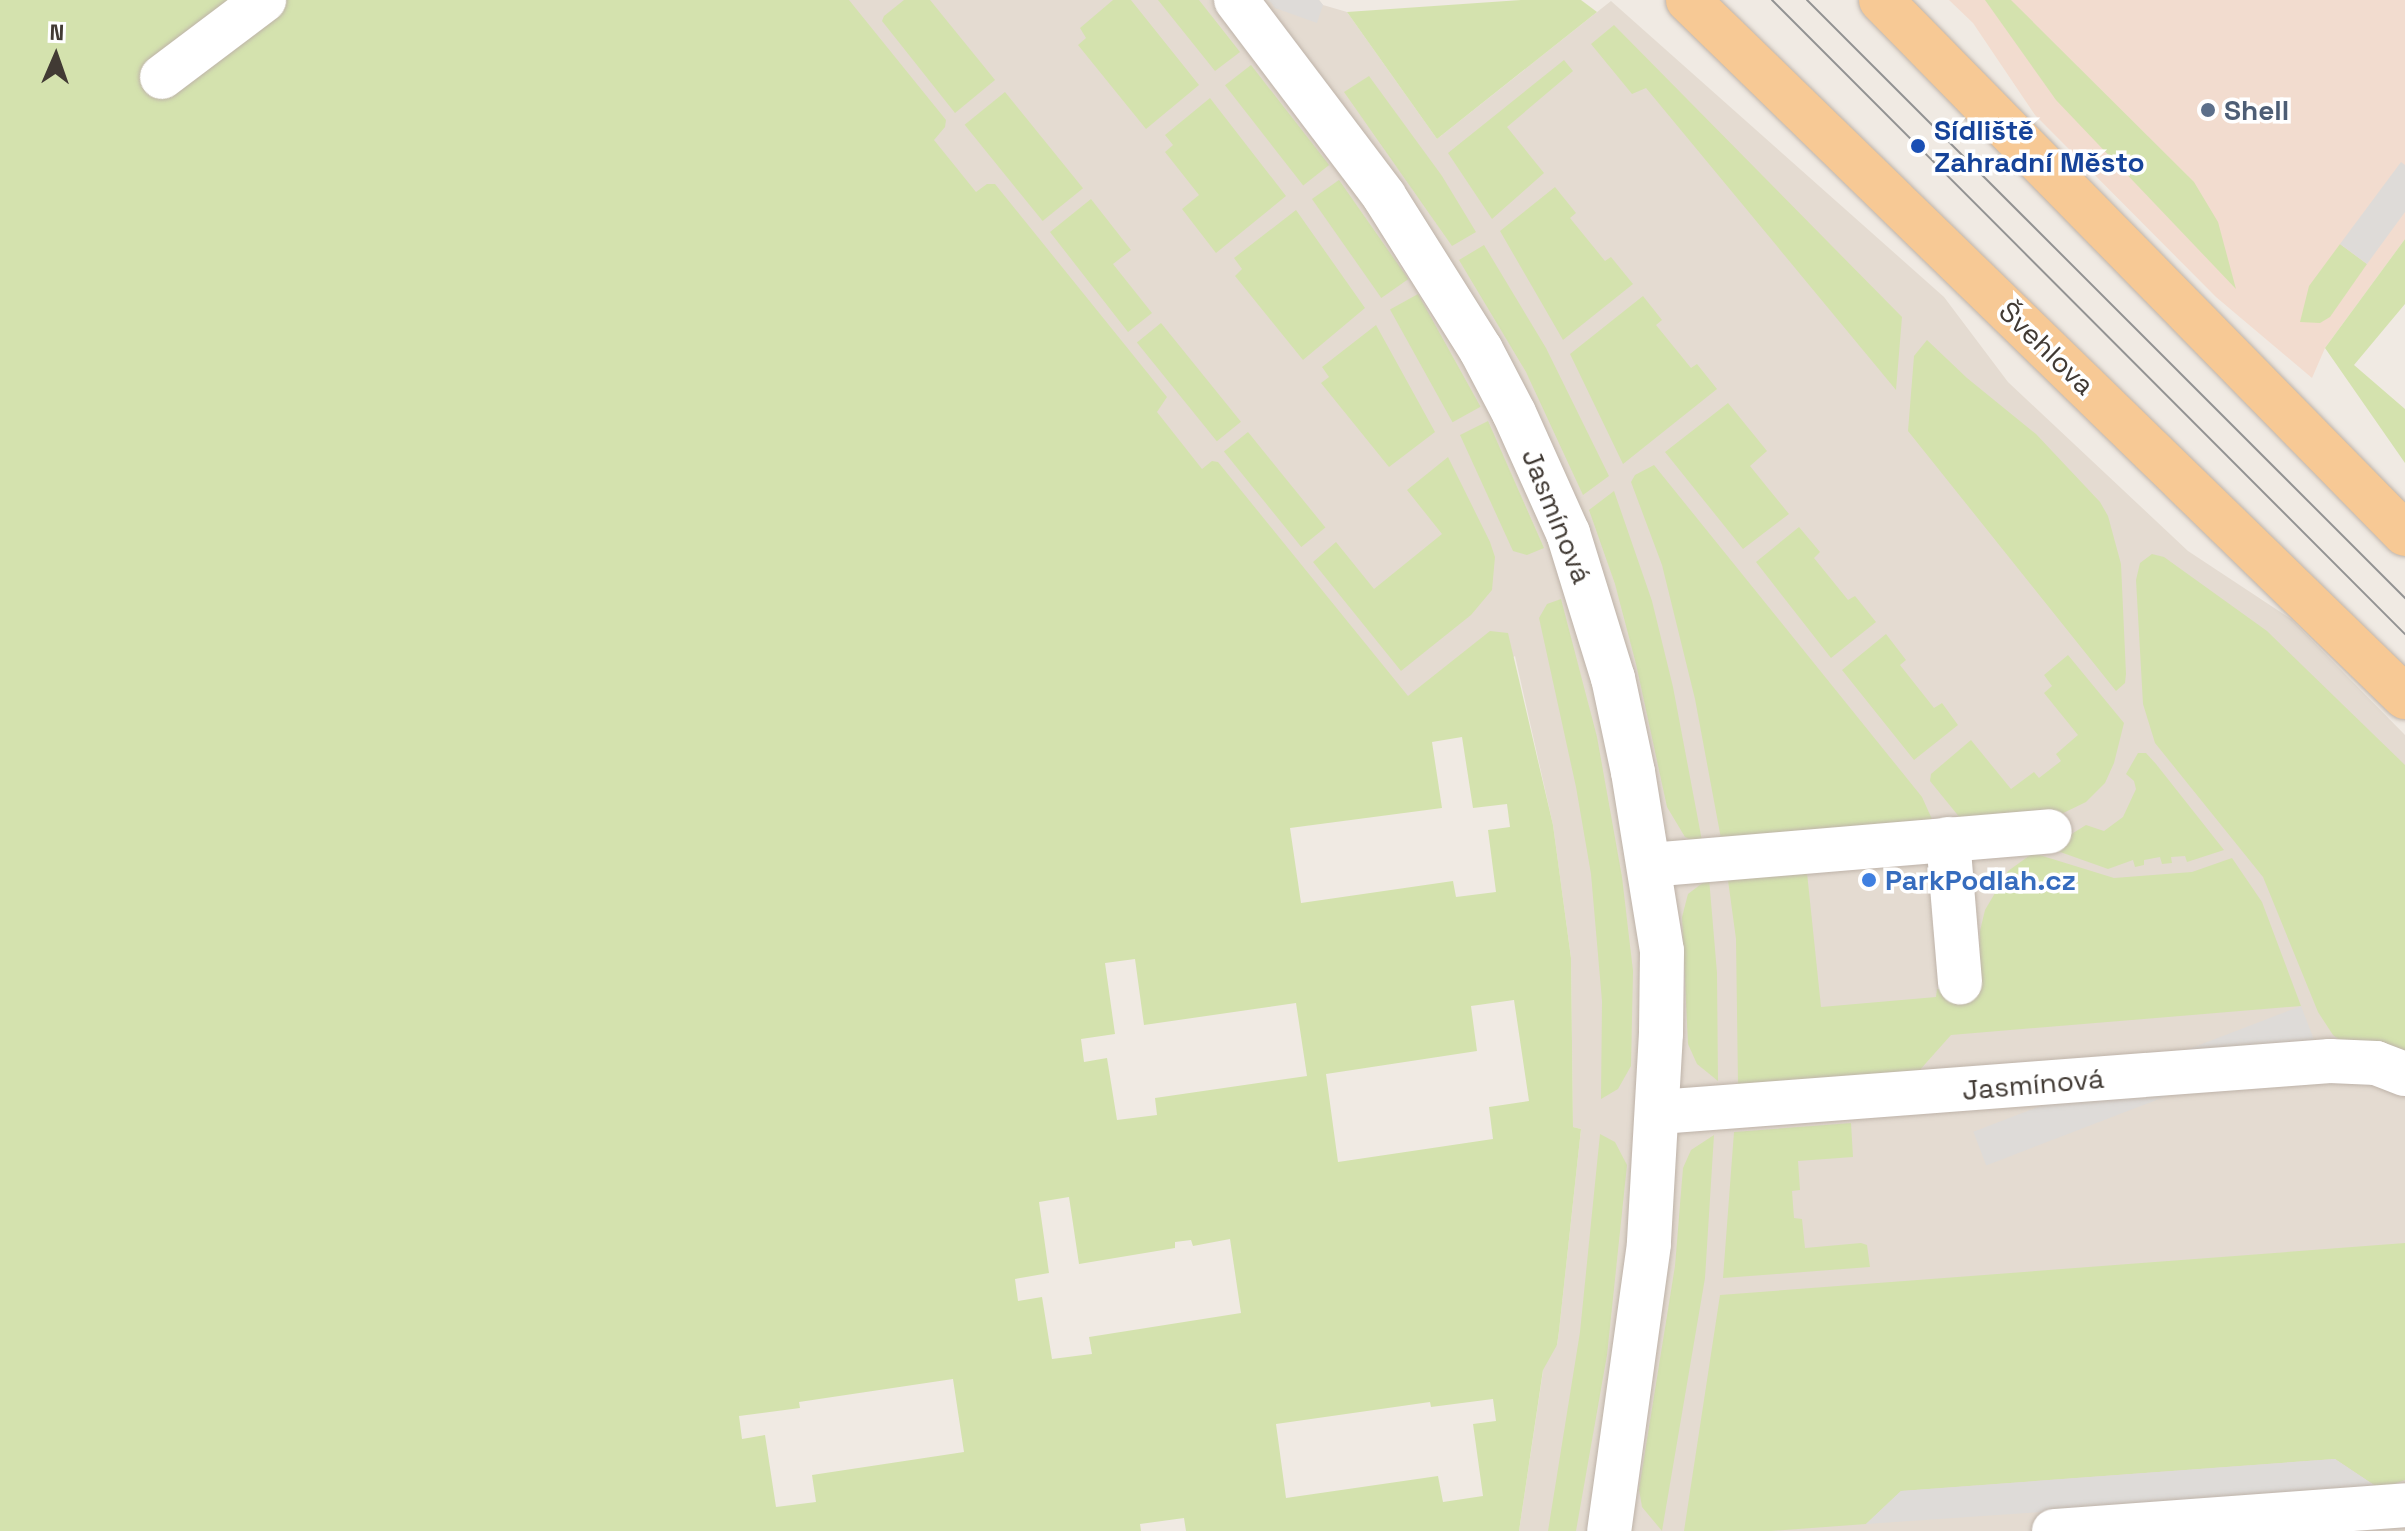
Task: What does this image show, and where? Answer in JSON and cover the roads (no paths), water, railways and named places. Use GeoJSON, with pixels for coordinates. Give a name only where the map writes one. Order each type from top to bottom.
{"type":"FeatureCollection","features":[{"type":"Feature","properties":{"kind":"main road","name":"Švehlova"},"geometry":{"type":"LineString","coordinates":[[1688,0],[2405,697]]}},
{"type":"Feature","properties":{"kind":"main road"},"geometry":{"type":"LineString","coordinates":[[1881,0],[2405,534]]}},
{"type":"Feature","properties":{"kind":"street"},"geometry":{"type":"LineString","coordinates":[[162,77],[264,0]]}},
{"type":"Feature","properties":{"kind":"street","name":"Jasmínová"},"geometry":{"type":"LineString","coordinates":[[1236,0],[1384,196],[1435,272],[1520,426],[1568,533],[1613,678],[1662,951],[1659,1112],[1637,1347],[1609,1531]]}},
{"type":"Feature","properties":{"kind":"street"},"geometry":{"type":"LineString","coordinates":[[1649,865],[2050,831]]}},
{"type":"Feature","properties":{"kind":"street"},"geometry":{"type":"LineString","coordinates":[[1948,839],[1960,982]]}},
{"type":"Feature","properties":{"kind":"street","name":"Jasmínová"},"geometry":{"type":"LineString","coordinates":[[1659,1112],[2330,1061],[2376,1063],[2405,1074]]}},
{"type":"Feature","properties":{"kind":"street"},"geometry":{"type":"LineString","coordinates":[[2054,1531],[2405,1505]]}},
{"type":"Feature","properties":{"kind":"tram line"},"geometry":{"type":"LineString","coordinates":[[1772,0],[2405,634]]}},
{"type":"Feature","properties":{"kind":"tram line"},"geometry":{"type":"LineString","coordinates":[[1807,0],[2405,598]]}},
{"type":"Feature","properties":{"kind":"place","name":"Shell"},"geometry":{"type":"Point","coordinates":[2208,110]}},
{"type":"Feature","properties":{"kind":"place","name":"Sídliště Zahradní Město"},"geometry":{"type":"Point","coordinates":[1918,146]}},
{"type":"Feature","properties":{"kind":"place","name":"ParkPodlah.cz"},"geometry":{"type":"Point","coordinates":[1869,880]}}]}
